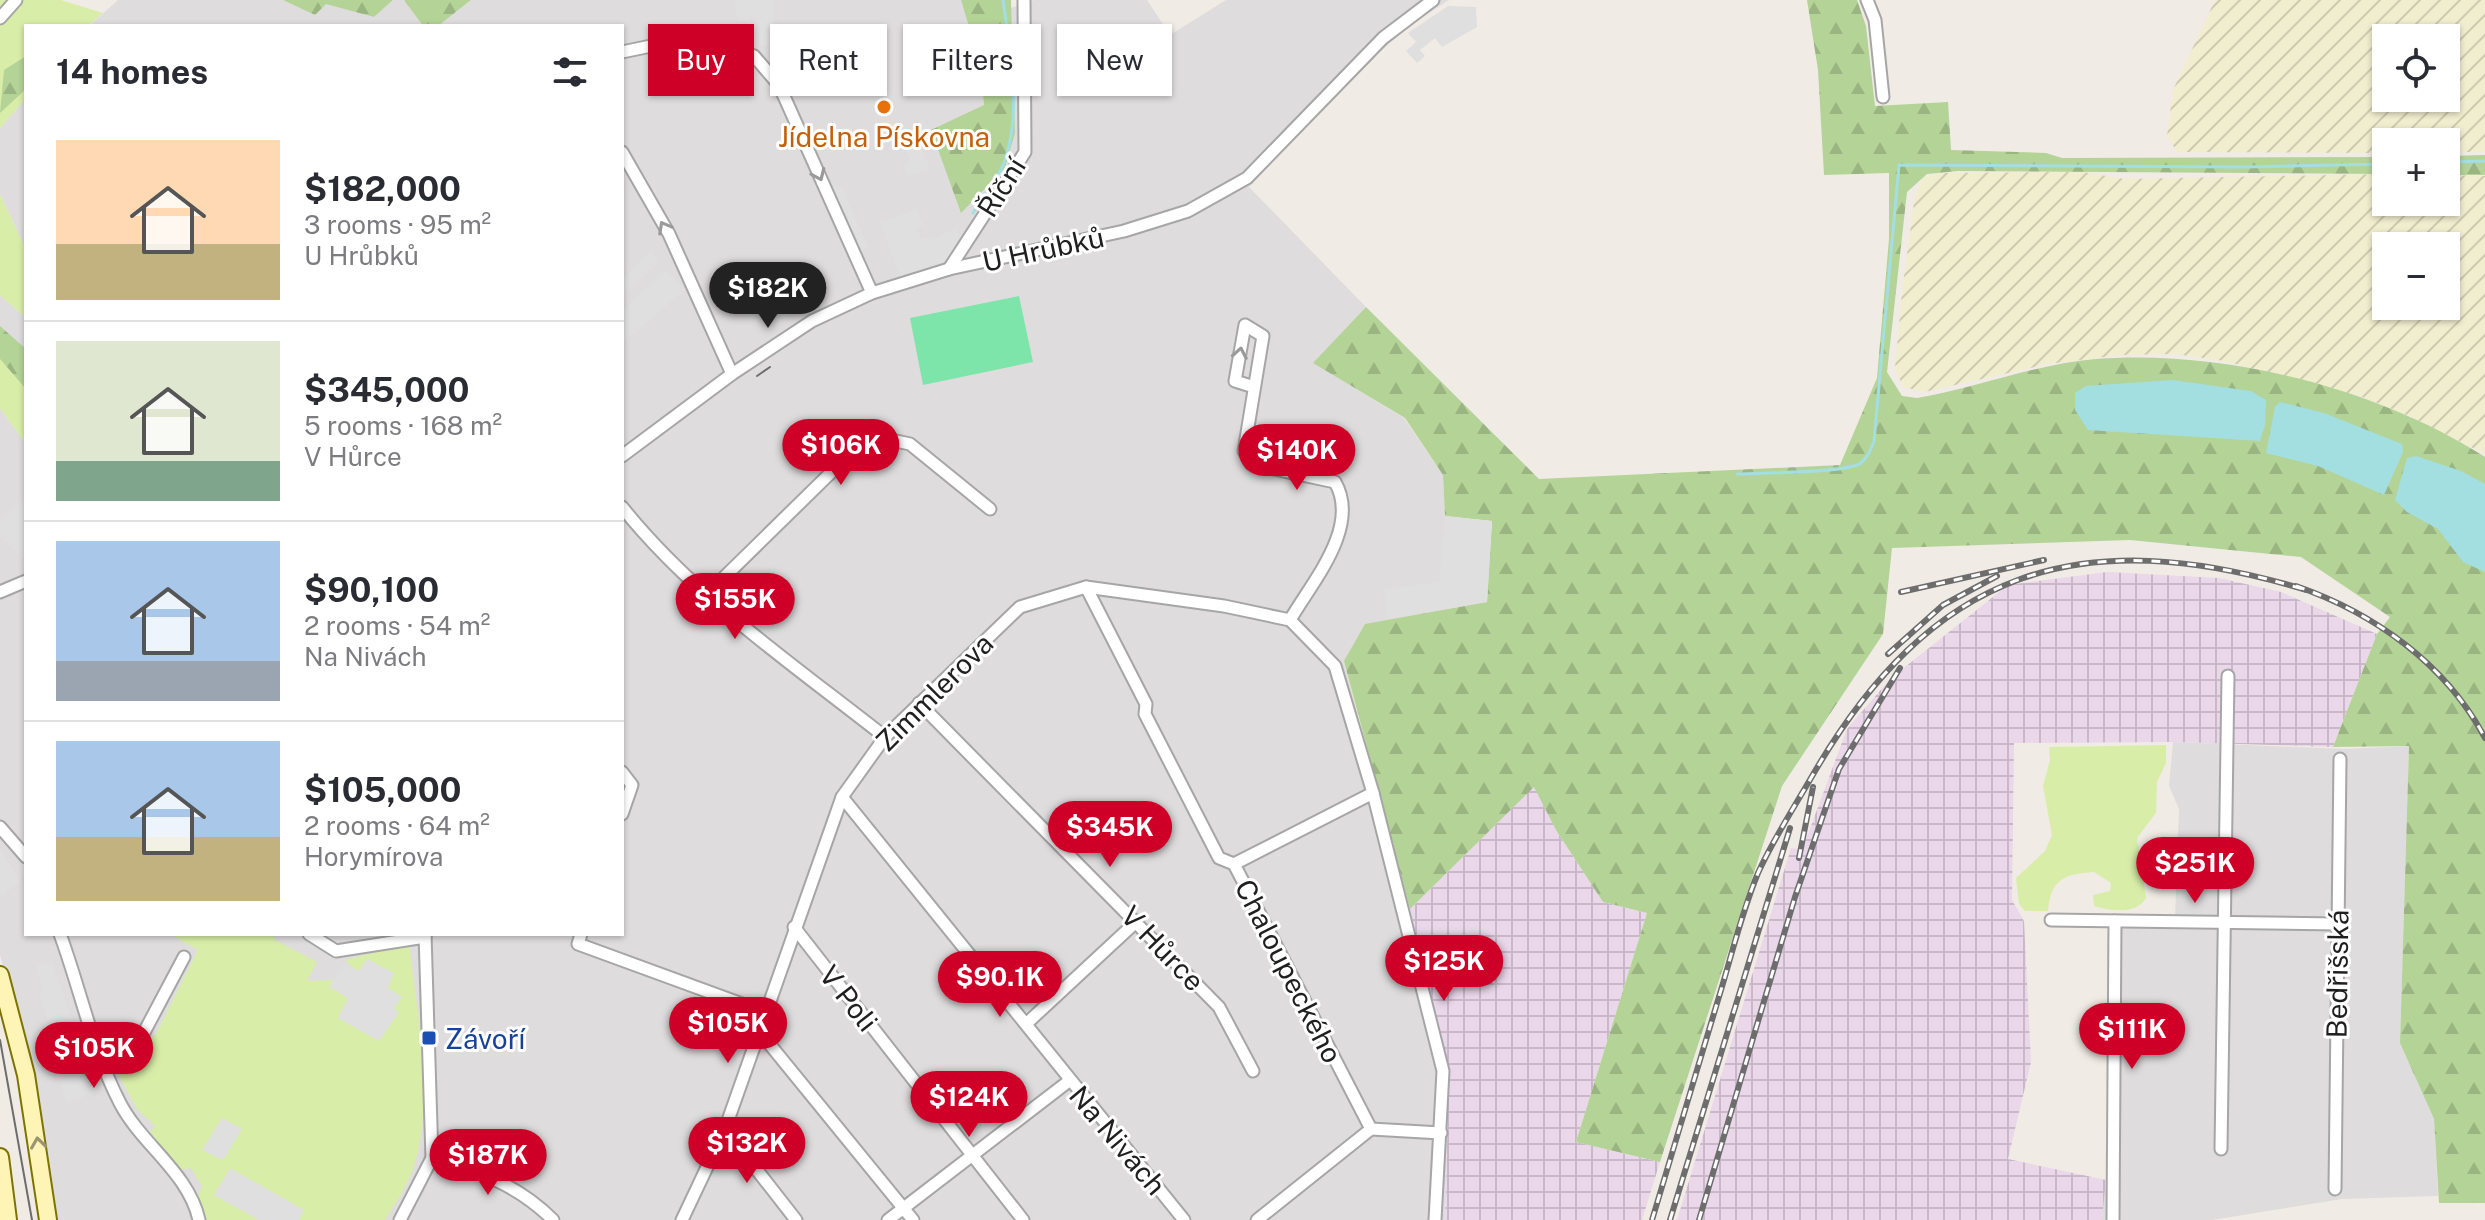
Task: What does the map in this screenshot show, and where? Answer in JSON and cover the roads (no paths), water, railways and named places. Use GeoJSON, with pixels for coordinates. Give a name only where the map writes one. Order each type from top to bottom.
{"type":"FeatureCollection","features":[{"type":"Feature","properties":{"kind":"street"},"geometry":{"type":"LineString","coordinates":[[0,18],[16,0]]}},
{"type":"Feature","properties":{"kind":"street","name":"Říční"},"geometry":{"type":"LineString","coordinates":[[949,269],[1025,152],[1024,0]]}},
{"type":"Feature","properties":{"kind":"street","name":"U Hrůbků"},"geometry":{"type":"LineString","coordinates":[[624,455],[732,374],[812,321],[872,293],[949,269],[1124,231],[1188,211],[1247,178],[1383,38],[1433,0]]}},
{"type":"Feature","properties":{"kind":"street"},"geometry":{"type":"LineString","coordinates":[[1867,0],[1875,20],[1883,97]]}},
{"type":"Feature","properties":{"kind":"street"},"geometry":{"type":"LineString","coordinates":[[624,52],[680,40],[721,42],[754,56],[779,85],[872,293]]}},
{"type":"Feature","properties":{"kind":"street"},"geometry":{"type":"LineString","coordinates":[[624,155],[669,234],[732,374]]}},
{"type":"Feature","properties":{"kind":"street"},"geometry":{"type":"LineString","coordinates":[[1254,387],[1235,381],[1245,325],[1263,336],[1244,451],[1251,464],[1335,482],[1343,496],[1340,534],[1290,620],[1335,666],[1373,793],[1443,1071],[1435,1220]]}},
{"type":"Feature","properties":{"kind":"street"},"geometry":{"type":"LineString","coordinates":[[706,595],[858,446],[882,438],[910,444],[990,509]]}},
{"type":"Feature","properties":{"kind":"street"},"geometry":{"type":"LineString","coordinates":[[624,509],[650,541],[706,595],[885,737]]}},
{"type":"Feature","properties":{"kind":"street"},"geometry":{"type":"LineString","coordinates":[[0,592],[24,582]]}},
{"type":"Feature","properties":{"kind":"street","name":"Zimmlerova"},"geometry":{"type":"LineString","coordinates":[[682,1220],[725,1129],[842,797],[885,737],[919,703],[1020,607],[1086,587],[1224,606],[1290,620]]}},
{"type":"Feature","properties":{"kind":"street","name":"Chaloupeckého"},"geometry":{"type":"LineString","coordinates":[[1086,587],[1146,704],[1145,714],[1219,858],[1234,864],[1371,1129]]}},
{"type":"Feature","properties":{"kind":"street"},"geometry":{"type":"LineString","coordinates":[[2221,1149],[2228,676]]}},
{"type":"Feature","properties":{"kind":"street","name":"V Hůrce"},"geometry":{"type":"LineString","coordinates":[[919,703],[1219,1007],[1253,1071]]}},
{"type":"Feature","properties":{"kind":"street","name":"Bedřišská"},"geometry":{"type":"LineString","coordinates":[[2335,1189],[2340,759]]}},
{"type":"Feature","properties":{"kind":"street"},"geometry":{"type":"LineString","coordinates":[[624,775],[632,785],[624,808]]}},
{"type":"Feature","properties":{"kind":"street"},"geometry":{"type":"LineString","coordinates":[[1234,864],[1373,793]]}},
{"type":"Feature","properties":{"kind":"street","name":"Na Nivách"},"geometry":{"type":"LineString","coordinates":[[842,797],[1184,1220]]}},
{"type":"Feature","properties":{"kind":"street"},"geometry":{"type":"LineString","coordinates":[[0,827],[24,855]]}},
{"type":"Feature","properties":{"kind":"street"},"geometry":{"type":"LineString","coordinates":[[2051,920],[2338,924]]}},
{"type":"Feature","properties":{"kind":"street"},"geometry":{"type":"LineString","coordinates":[[1026,1024],[1137,921]]}},
{"type":"Feature","properties":{"kind":"street"},"geometry":{"type":"LineString","coordinates":[[2113,1220],[2115,921]]}},
{"type":"Feature","properties":{"kind":"street","name":"V Poli"},"geometry":{"type":"LineString","coordinates":[[794,927],[1023,1220]]}},
{"type":"Feature","properties":{"kind":"street"},"geometry":{"type":"LineString","coordinates":[[61,936],[99,1061],[122,1107],[193,1201],[199,1220]]}},
{"type":"Feature","properties":{"kind":"street"},"geometry":{"type":"LineString","coordinates":[[312,936],[336,951],[425,936],[432,1158],[400,1220]]}},
{"type":"Feature","properties":{"kind":"street"},"geometry":{"type":"LineString","coordinates":[[580,936],[578,944],[764,1012]]}},
{"type":"Feature","properties":{"kind":"street"},"geometry":{"type":"LineString","coordinates":[[99,1061],[124,1051],[140,1040],[184,957]]}},
{"type":"Feature","properties":{"kind":"street"},"geometry":{"type":"LineString","coordinates":[[0,975],[24,1065],[48,1220]]}},
{"type":"Feature","properties":{"kind":"street"},"geometry":{"type":"LineString","coordinates":[[758,1030],[913,1220]]}},
{"type":"Feature","properties":{"kind":"street"},"geometry":{"type":"LineString","coordinates":[[888,1220],[974,1157],[1069,1081]]}},
{"type":"Feature","properties":{"kind":"street"},"geometry":{"type":"LineString","coordinates":[[725,1129],[796,1220]]}},
{"type":"Feature","properties":{"kind":"street"},"geometry":{"type":"LineString","coordinates":[[1257,1220],[1371,1129],[1441,1133]]}},
{"type":"Feature","properties":{"kind":"street"},"geometry":{"type":"LineString","coordinates":[[0,1157],[8,1220]]}},
{"type":"Feature","properties":{"kind":"street"},"geometry":{"type":"LineString","coordinates":[[432,1158],[464,1167],[527,1195],[553,1220]]}},
{"type":"Feature","properties":{"kind":"water"},"geometry":{"type":"Polygon","coordinates":[[[2172,380],[2251,391],[2266,400],[2265,425],[2260,441],[2088,430],[2075,410],[2075,393],[2086,386],[2172,380]]]}},
{"type":"Feature","properties":{"kind":"water"},"geometry":{"type":"Polygon","coordinates":[[[2280,402],[2324,413],[2402,444],[2403,452],[2384,495],[2318,466],[2266,453],[2275,407],[2280,402]]]}},
{"type":"Feature","properties":{"kind":"water"},"geometry":{"type":"Polygon","coordinates":[[[2416,456],[2461,471],[2485,484],[2485,572],[2463,562],[2438,529],[2407,512],[2395,500],[2407,458],[2416,456]]]}},
{"type":"Feature","properties":{"kind":"waterway"},"geometry":{"type":"LineString","coordinates":[[973,213],[1005,160],[1013,121],[1013,80],[1003,0]]}},
{"type":"Feature","properties":{"kind":"waterway"},"geometry":{"type":"LineString","coordinates":[[2460,162],[2485,161]]}},
{"type":"Feature","properties":{"kind":"waterway"},"geometry":{"type":"LineString","coordinates":[[1737,474],[1840,469],[1861,463],[1869,453],[1874,441],[1899,165],[2244,167],[2372,164]]}},
{"type":"Feature","properties":{"kind":"tram line"},"geometry":{"type":"LineString","coordinates":[[757,376],[770,367]]}},
{"type":"Feature","properties":{"kind":"tram line"},"geometry":{"type":"LineString","coordinates":[[0,1040],[32,1220]]}},
{"type":"Feature","properties":{"kind":"railway"},"geometry":{"type":"LineString","coordinates":[[1901,592],[2044,560]]}},
{"type":"Feature","properties":{"kind":"railway"},"geometry":{"type":"LineString","coordinates":[[1652,1220],[1741,920],[1758,873],[1811,778],[1857,707],[1907,651],[1961,608],[2018,580],[2081,564],[2150,561],[2224,570],[2306,590]]}},
{"type":"Feature","properties":{"kind":"railway"},"geometry":{"type":"LineString","coordinates":[[1888,654],[1943,605],[1997,576]]}},
{"type":"Feature","properties":{"kind":"railway"},"geometry":{"type":"LineString","coordinates":[[2296,586],[2353,611],[2405,644],[2450,687],[2485,738]]}},
{"type":"Feature","properties":{"kind":"railway"},"geometry":{"type":"LineString","coordinates":[[1699,1220],[1795,897],[1839,769],[1900,668]]}},
{"type":"Feature","properties":{"kind":"railway"},"geometry":{"type":"LineString","coordinates":[[1799,858],[1813,787]]}},
{"type":"Feature","properties":{"kind":"railway"},"geometry":{"type":"LineString","coordinates":[[1670,1220],[1790,828]]}},
{"type":"Feature","properties":{"kind":"place","name":"Jídelna Pískovna"},"geometry":{"type":"Point","coordinates":[884,107]}},
{"type":"Feature","properties":{"kind":"place","name":"Závoří"},"geometry":{"type":"Point","coordinates":[429,1038]}}]}
